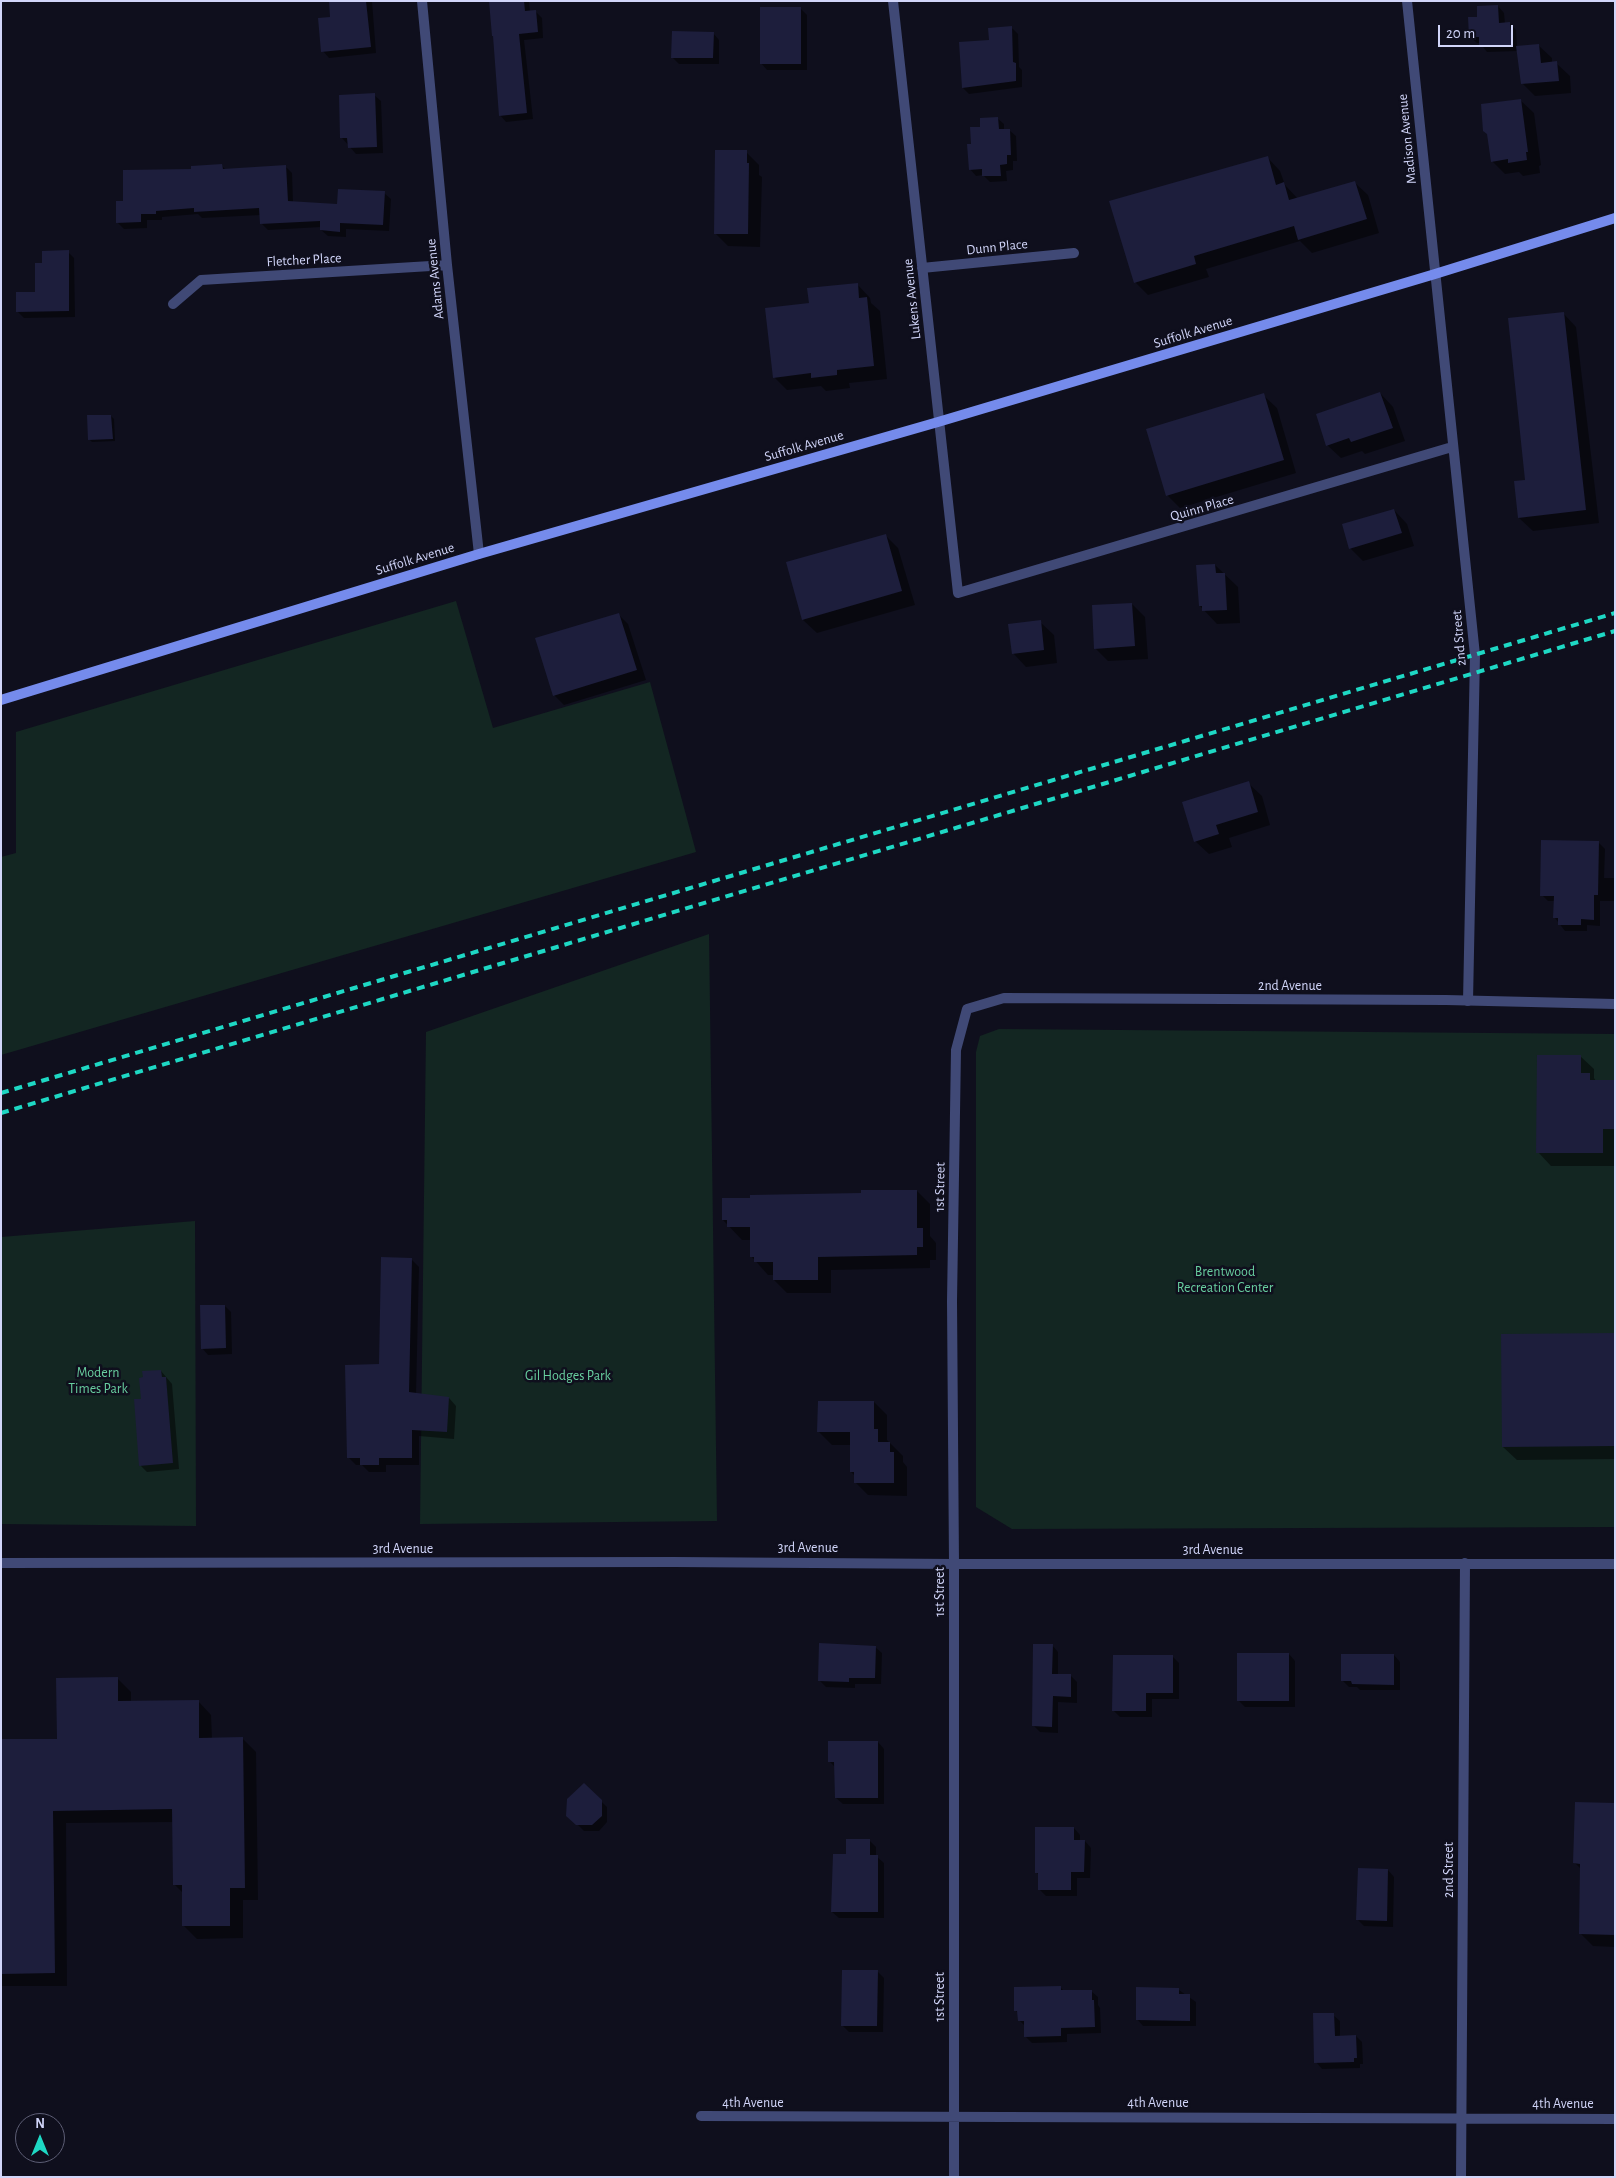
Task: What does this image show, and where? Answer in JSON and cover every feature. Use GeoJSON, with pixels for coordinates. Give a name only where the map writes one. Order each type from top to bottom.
{"type":"FeatureCollection","features":[{"type":"Feature","properties":{"kind":"main road","name":"Suffolk Avenue"},"geometry":{"type":"LineString","coordinates":[[1,700],[479,554],[938,422],[1436,274],[1615,218]]}},
{"type":"Feature","properties":{"kind":"street","name":"Adams Avenue"},"geometry":{"type":"LineString","coordinates":[[422,1],[447,266],[479,554]]}},
{"type":"Feature","properties":{"kind":"street","name":"Lukens Avenue"},"geometry":{"type":"LineString","coordinates":[[894,1],[938,422],[958,593]]}},
{"type":"Feature","properties":{"kind":"street","name":"Madison Avenue"},"geometry":{"type":"LineString","coordinates":[[1407,1],[1436,274]]}},
{"type":"Feature","properties":{"kind":"street","name":"Dunn Place"},"geometry":{"type":"LineString","coordinates":[[922,268],[1074,253]]}},
{"type":"Feature","properties":{"kind":"street","name":"Fletcher Place"},"geometry":{"type":"LineString","coordinates":[[172,304],[200,280],[447,266]]}},
{"type":"Feature","properties":{"kind":"street","name":"2nd Street"},"geometry":{"type":"LineString","coordinates":[[1436,274],[1476,672],[1468,1000]]}},
{"type":"Feature","properties":{"kind":"street","name":"Quinn Place"},"geometry":{"type":"LineString","coordinates":[[958,593],[1452,447]]}},
{"type":"Feature","properties":{"kind":"street","name":"2nd Avenue"},"geometry":{"type":"LineString","coordinates":[[967,1009],[1004,998],[1468,1000],[1615,1004]]}},
{"type":"Feature","properties":{"kind":"street","name":"1st Street"},"geometry":{"type":"LineString","coordinates":[[954,2177],[952,1301],[956,1050],[967,1009]]}},
{"type":"Feature","properties":{"kind":"street","name":"3rd Avenue"},"geometry":{"type":"LineString","coordinates":[[1,1563],[1615,1564]]}},
{"type":"Feature","properties":{"kind":"street","name":"2nd Street"},"geometry":{"type":"LineString","coordinates":[[1461,2177],[1465,1563]]}},
{"type":"Feature","properties":{"kind":"street","name":"4th Avenue"},"geometry":{"type":"LineString","coordinates":[[701,2116],[1615,2118]]}},
{"type":"Feature","properties":{"kind":"green space"},"geometry":{"type":"Polygon","coordinates":[[[456,601],[493,728],[650,682],[696,852],[1,1055],[1,857],[16,853],[16,732],[456,601]]]}},
{"type":"Feature","properties":{"kind":"green space","name":"Gil Hodges Park"},"geometry":{"type":"Polygon","coordinates":[[[709,934],[717,1521],[420,1524],[426,1032],[709,934]]]}},
{"type":"Feature","properties":{"kind":"green space","name":"Brentwood Recreation Center"},"geometry":{"type":"Polygon","coordinates":[[[999,1029],[1615,1034],[1615,1527],[1012,1529],[976,1507],[976,1052],[980,1036],[999,1029]]]}},
{"type":"Feature","properties":{"kind":"green space","name":"Modern Times Park"},"geometry":{"type":"Polygon","coordinates":[[[195,1221],[196,1526],[1,1524],[1,1237],[195,1221]]]}},
{"type":"Feature","properties":{"kind":"building"},"geometry":{"type":"Polygon","coordinates":[[[329,1],[366,1],[371,47],[321,52],[318,18],[330,17],[329,1]]]}},
{"type":"Feature","properties":{"kind":"building"},"geometry":{"type":"Polygon","coordinates":[[[489,1],[524,1],[525,11],[536,10],[538,32],[519,34],[527,113],[499,116],[489,1]]]}},
{"type":"Feature","properties":{"kind":"building"},"geometry":{"type":"Polygon","coordinates":[[[1498,5],[1499,23],[1510,22],[1512,45],[1479,46],[1479,37],[1469,37],[1468,17],[1477,17],[1477,6],[1498,5]]]}},
{"type":"Feature","properties":{"kind":"building"},"geometry":{"type":"Polygon","coordinates":[[[760,7],[801,7],[801,64],[760,64],[760,7]]]}},
{"type":"Feature","properties":{"kind":"building"},"geometry":{"type":"Polygon","coordinates":[[[1012,26],[1013,62],[1016,63],[1016,81],[962,88],[959,42],[989,40],[988,28],[1012,26]]]}},
{"type":"Feature","properties":{"kind":"building"},"geometry":{"type":"Polygon","coordinates":[[[672,31],[714,32],[713,58],[671,58],[672,31]]]}},
{"type":"Feature","properties":{"kind":"building"},"geometry":{"type":"Polygon","coordinates":[[[1539,44],[1541,63],[1557,61],[1559,81],[1521,84],[1516,46],[1539,44]]]}},
{"type":"Feature","properties":{"kind":"building"},"geometry":{"type":"Polygon","coordinates":[[[375,93],[377,147],[348,148],[347,138],[340,138],[339,95],[375,93]]]}},
{"type":"Feature","properties":{"kind":"building"},"geometry":{"type":"Polygon","coordinates":[[[1521,99],[1528,152],[1526,152],[1527,160],[1508,163],[1508,159],[1491,162],[1487,134],[1483,131],[1481,104],[1521,99]]]}},
{"type":"Feature","properties":{"kind":"building"},"geometry":{"type":"Polygon","coordinates":[[[998,117],[999,129],[1010,129],[1011,155],[1007,155],[1007,164],[1000,165],[1001,176],[982,176],[982,169],[969,170],[967,144],[971,144],[970,127],[980,127],[980,118],[998,117]]]}},
{"type":"Feature","properties":{"kind":"building"},"geometry":{"type":"Polygon","coordinates":[[[715,150],[747,150],[747,163],[749,163],[748,234],[714,234],[715,150]]]}},
{"type":"Feature","properties":{"kind":"building"},"geometry":{"type":"Polygon","coordinates":[[[1268,156],[1276,185],[1284,182],[1289,200],[1355,181],[1367,219],[1298,240],[1294,226],[1194,256],[1196,264],[1134,283],[1109,201],[1268,156]]]}},
{"type":"Feature","properties":{"kind":"building"},"geometry":{"type":"Polygon","coordinates":[[[222,164],[223,169],[286,165],[288,201],[337,204],[338,189],[385,191],[383,225],[340,223],[340,232],[320,230],[320,221],[260,224],[259,208],[194,212],[194,208],[156,211],[156,214],[141,214],[141,222],[116,223],[116,201],[123,201],[123,170],[191,169],[191,166],[222,164]]]}},
{"type":"Feature","properties":{"kind":"building"},"geometry":{"type":"Polygon","coordinates":[[[69,250],[69,311],[16,312],[16,292],[35,292],[35,263],[42,263],[42,251],[69,250]]]}},
{"type":"Feature","properties":{"kind":"building"},"geometry":{"type":"Polygon","coordinates":[[[858,283],[859,298],[867,297],[874,366],[837,370],[837,375],[811,378],[811,373],[773,378],[765,308],[809,303],[807,288],[858,283]]]}},
{"type":"Feature","properties":{"kind":"building"},"geometry":{"type":"Polygon","coordinates":[[[1564,312],[1586,510],[1518,518],[1514,481],[1525,480],[1508,318],[1564,312]]]}},
{"type":"Feature","properties":{"kind":"building"},"geometry":{"type":"Polygon","coordinates":[[[1380,392],[1393,428],[1351,442],[1349,438],[1326,446],[1316,414],[1380,392]]]}},
{"type":"Feature","properties":{"kind":"building"},"geometry":{"type":"Polygon","coordinates":[[[1264,393],[1284,460],[1166,496],[1146,429],[1264,393]]]}},
{"type":"Feature","properties":{"kind":"building"},"geometry":{"type":"Polygon","coordinates":[[[87,415],[111,415],[113,439],[88,440],[87,415]]]}},
{"type":"Feature","properties":{"kind":"building"},"geometry":{"type":"Polygon","coordinates":[[[1394,509],[1402,533],[1349,549],[1342,524],[1394,509]]]}},
{"type":"Feature","properties":{"kind":"building"},"geometry":{"type":"Polygon","coordinates":[[[886,534],[902,591],[802,620],[786,562],[886,534]]]}},
{"type":"Feature","properties":{"kind":"building"},"geometry":{"type":"Polygon","coordinates":[[[1215,564],[1216,573],[1225,573],[1227,610],[1202,611],[1202,606],[1199,606],[1196,565],[1215,564]]]}},
{"type":"Feature","properties":{"kind":"building"},"geometry":{"type":"Polygon","coordinates":[[[1132,603],[1135,646],[1094,649],[1092,605],[1132,603]]]}},
{"type":"Feature","properties":{"kind":"building"},"geometry":{"type":"Polygon","coordinates":[[[619,613],[637,670],[553,696],[535,638],[619,613]]]}},
{"type":"Feature","properties":{"kind":"building"},"geometry":{"type":"Polygon","coordinates":[[[1041,620],[1044,650],[1012,654],[1008,624],[1041,620]]]}},
{"type":"Feature","properties":{"kind":"building"},"geometry":{"type":"Polygon","coordinates":[[[1249,781],[1258,812],[1216,825],[1219,834],[1194,842],[1182,802],[1249,781]]]}},
{"type":"Feature","properties":{"kind":"building"},"geometry":{"type":"Polygon","coordinates":[[[1541,840],[1599,841],[1598,895],[1594,895],[1594,920],[1581,919],[1581,925],[1558,925],[1558,918],[1553,918],[1554,896],[1540,896],[1541,840]]]}},
{"type":"Feature","properties":{"kind":"building"},"geometry":{"type":"Polygon","coordinates":[[[1537,1055],[1581,1055],[1581,1073],[1590,1073],[1590,1080],[1615,1080],[1615,1129],[1603,1129],[1603,1153],[1536,1153],[1537,1055]]]}},
{"type":"Feature","properties":{"kind":"building"},"geometry":{"type":"Polygon","coordinates":[[[861,1190],[917,1190],[917,1228],[923,1228],[923,1247],[917,1247],[917,1255],[818,1257],[818,1280],[773,1280],[773,1262],[754,1262],[754,1257],[750,1257],[750,1227],[727,1227],[727,1220],[722,1220],[722,1198],[750,1198],[750,1195],[861,1193],[861,1190]]]}},
{"type":"Feature","properties":{"kind":"building"},"geometry":{"type":"Polygon","coordinates":[[[381,1257],[412,1258],[409,1392],[449,1397],[447,1432],[412,1430],[412,1458],[379,1458],[379,1465],[360,1465],[360,1458],[347,1458],[345,1365],[379,1364],[381,1257]]]}},
{"type":"Feature","properties":{"kind":"building"},"geometry":{"type":"Polygon","coordinates":[[[200,1305],[225,1305],[226,1348],[201,1349],[200,1305]]]}},
{"type":"Feature","properties":{"kind":"building"},"geometry":{"type":"Polygon","coordinates":[[[1615,1333],[1615,1446],[1502,1447],[1501,1334],[1615,1333]]]}},
{"type":"Feature","properties":{"kind":"building"},"geometry":{"type":"Polygon","coordinates":[[[161,1370],[162,1377],[166,1377],[173,1463],[139,1466],[134,1399],[141,1399],[139,1378],[143,1377],[142,1371],[161,1370]]]}},
{"type":"Feature","properties":{"kind":"building"},"geometry":{"type":"Polygon","coordinates":[[[818,1401],[874,1401],[874,1429],[878,1429],[878,1442],[890,1442],[890,1452],[894,1452],[894,1483],[854,1483],[854,1472],[850,1472],[850,1432],[817,1432],[818,1401]]]}},
{"type":"Feature","properties":{"kind":"building"},"geometry":{"type":"Polygon","coordinates":[[[819,1643],[876,1646],[875,1678],[849,1678],[849,1682],[818,1681],[819,1643]]]}},
{"type":"Feature","properties":{"kind":"building"},"geometry":{"type":"Polygon","coordinates":[[[1033,1644],[1053,1644],[1052,1674],[1071,1674],[1071,1697],[1053,1696],[1052,1727],[1032,1726],[1033,1644]]]}},
{"type":"Feature","properties":{"kind":"building"},"geometry":{"type":"Polygon","coordinates":[[[1237,1653],[1289,1653],[1289,1701],[1237,1701],[1237,1653]]]}},
{"type":"Feature","properties":{"kind":"building"},"geometry":{"type":"Polygon","coordinates":[[[1341,1654],[1394,1654],[1394,1685],[1352,1684],[1351,1681],[1341,1681],[1341,1654]]]}},
{"type":"Feature","properties":{"kind":"building"},"geometry":{"type":"Polygon","coordinates":[[[1113,1655],[1173,1655],[1173,1693],[1146,1693],[1146,1711],[1112,1711],[1113,1655]]]}},
{"type":"Feature","properties":{"kind":"building"},"geometry":{"type":"Polygon","coordinates":[[[118,1677],[118,1701],[199,1700],[199,1738],[243,1737],[245,1888],[230,1888],[230,1926],[182,1926],[182,1885],[173,1885],[172,1809],[53,1811],[55,1973],[1,1974],[1,1739],[57,1739],[56,1678],[118,1677]]]}},
{"type":"Feature","properties":{"kind":"building"},"geometry":{"type":"Polygon","coordinates":[[[828,1741],[878,1741],[878,1798],[835,1798],[834,1762],[828,1762],[828,1741]]]}},
{"type":"Feature","properties":{"kind":"building"},"geometry":{"type":"Polygon","coordinates":[[[584,1783],[602,1800],[602,1816],[592,1825],[576,1825],[566,1816],[567,1799],[584,1783]]]}},
{"type":"Feature","properties":{"kind":"building"},"geometry":{"type":"Polygon","coordinates":[[[1575,1802],[1615,1803],[1615,1935],[1579,1934],[1580,1864],[1573,1863],[1575,1802]]]}},
{"type":"Feature","properties":{"kind":"building"},"geometry":{"type":"Polygon","coordinates":[[[1035,1827],[1074,1827],[1074,1840],[1085,1840],[1084,1872],[1071,1872],[1071,1890],[1038,1890],[1038,1873],[1035,1873],[1035,1827]]]}},
{"type":"Feature","properties":{"kind":"building"},"geometry":{"type":"Polygon","coordinates":[[[846,1839],[870,1839],[870,1855],[878,1855],[878,1912],[831,1912],[833,1854],[846,1854],[846,1839]]]}},
{"type":"Feature","properties":{"kind":"building"},"geometry":{"type":"Polygon","coordinates":[[[1358,1868],[1388,1869],[1387,1921],[1356,1920],[1358,1868]]]}},
{"type":"Feature","properties":{"kind":"building"},"geometry":{"type":"Polygon","coordinates":[[[842,1970],[878,1970],[877,2026],[841,2026],[842,1970]]]}},
{"type":"Feature","properties":{"kind":"building"},"geometry":{"type":"Polygon","coordinates":[[[1061,1986],[1061,1990],[1092,1990],[1095,2027],[1061,2028],[1061,2036],[1024,2037],[1024,2021],[1018,2021],[1017,2011],[1014,2011],[1014,1987],[1061,1986]]]}},
{"type":"Feature","properties":{"kind":"building"},"geometry":{"type":"Polygon","coordinates":[[[1136,1987],[1179,1988],[1179,1994],[1190,1994],[1190,2021],[1136,2020],[1136,1987]]]}},
{"type":"Feature","properties":{"kind":"building"},"geometry":{"type":"Polygon","coordinates":[[[1313,2013],[1334,2013],[1335,2036],[1356,2035],[1357,2058],[1354,2058],[1354,2062],[1314,2063],[1313,2013]]]}},
{"type":"Feature","properties":{"kind":"railway"},"geometry":{"type":"LineString","coordinates":[[1,1093],[1615,613]]}},
{"type":"Feature","properties":{"kind":"railway"},"geometry":{"type":"LineString","coordinates":[[1,1113],[1615,631]]}}]}
